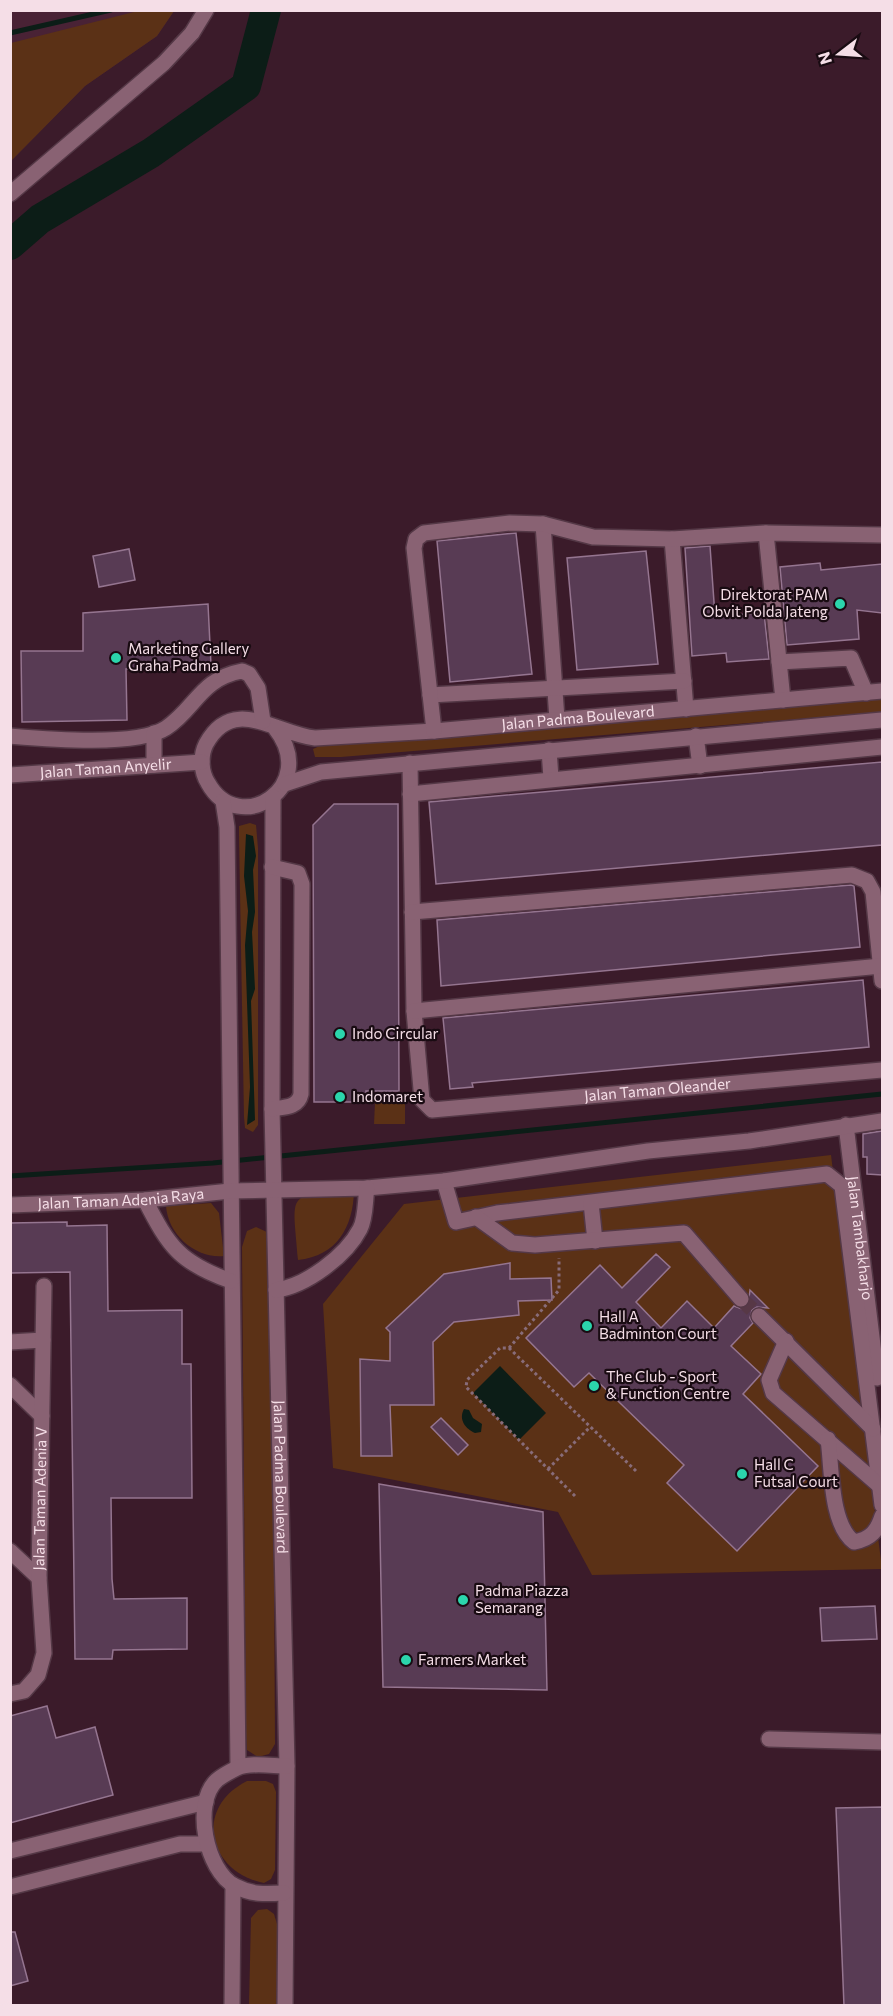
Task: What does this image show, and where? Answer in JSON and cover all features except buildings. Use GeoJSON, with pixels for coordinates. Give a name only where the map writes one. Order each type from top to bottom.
{"type":"FeatureCollection","features":[{"type":"Feature","properties":{"kind":"street"},"geometry":{"type":"LineString","coordinates":[[10,194],[164,63],[192,33],[206,10]]}},
{"type":"Feature","properties":{"kind":"street"},"geometry":{"type":"LineString","coordinates":[[434,731],[414,548],[416,539],[424,533],[510,523],[543,524],[594,537],[672,539],[766,533],[882,535]]}},
{"type":"Feature","properties":{"kind":"street"},"geometry":{"type":"LineString","coordinates":[[543,524],[557,719]]}},
{"type":"Feature","properties":{"kind":"street"},"geometry":{"type":"LineString","coordinates":[[766,533],[783,700]]}},
{"type":"Feature","properties":{"kind":"street"},"geometry":{"type":"LineString","coordinates":[[672,539],[686,709]]}},
{"type":"Feature","properties":{"kind":"street"},"geometry":{"type":"LineString","coordinates":[[779,662],[851,658],[866,693]]}},
{"type":"Feature","properties":{"kind":"street"},"geometry":{"type":"LineString","coordinates":[[10,736],[93,740],[154,733],[174,721],[206,686],[242,671],[249,674],[258,688],[269,725]]}},
{"type":"Feature","properties":{"kind":"street"},"geometry":{"type":"LineString","coordinates":[[430,695],[684,681]]}},
{"type":"Feature","properties":{"kind":"street","name":"Jalan Padma Boulevard"},"geometry":{"type":"LineString","coordinates":[[269,725],[297,736],[315,738],[434,731],[882,691]]}},
{"type":"Feature","properties":{"kind":"street"},"geometry":{"type":"LineString","coordinates":[[248,718],[269,725],[284,740],[290,754],[290,770],[285,784],[273,797],[249,807],[224,801],[212,791],[204,777],[202,762],[204,748],[211,735],[221,725],[234,719],[248,718]]}},
{"type":"Feature","properties":{"kind":"street"},"geometry":{"type":"LineString","coordinates":[[882,720],[882,726]]}},
{"type":"Feature","properties":{"kind":"street","name":"Jalan Padma Boulevard"},"geometry":{"type":"LineString","coordinates":[[285,784],[321,772],[882,720]]}},
{"type":"Feature","properties":{"kind":"street"},"geometry":{"type":"LineString","coordinates":[[154,733],[154,765]]}},
{"type":"Feature","properties":{"kind":"street"},"geometry":{"type":"LineString","coordinates":[[696,736],[700,766]]}},
{"type":"Feature","properties":{"kind":"street"},"geometry":{"type":"LineString","coordinates":[[410,794],[551,778],[700,766],[882,747]]}},
{"type":"Feature","properties":{"kind":"street"},"geometry":{"type":"LineString","coordinates":[[549,750],[551,778]]}},
{"type":"Feature","properties":{"kind":"street","name":"Jalan Taman Anyelir"},"geometry":{"type":"LineString","coordinates":[[10,775],[202,762]]}},
{"type":"Feature","properties":{"kind":"street"},"geometry":{"type":"LineString","coordinates":[[410,763],[410,794],[412,912],[414,1011],[882,974],[873,892],[867,881],[852,875],[412,912]]}},
{"type":"Feature","properties":{"kind":"street"},"geometry":{"type":"LineString","coordinates":[[272,867],[298,873],[302,884],[301,1095],[300,1101],[272,1112],[272,867],[273,797]]}},
{"type":"Feature","properties":{"kind":"street"},"geometry":{"type":"LineString","coordinates":[[224,801],[227,827],[238,1767]]}},
{"type":"Feature","properties":{"kind":"street","name":"Jalan Taman Oleander"},"geometry":{"type":"LineString","coordinates":[[414,1011],[422,1100],[432,1110],[882,1070]]}},
{"type":"Feature","properties":{"kind":"street","name":"Jalan Padma Boulevard"},"geometry":{"type":"LineString","coordinates":[[272,1112],[287,1766],[284,1893]]}},
{"type":"Feature","properties":{"kind":"street","name":"Jalan Taman Adenia Raya"},"geometry":{"type":"LineString","coordinates":[[10,1205],[145,1200],[230,1190],[367,1188],[444,1181],[648,1151],[749,1141],[882,1121]]}},
{"type":"Feature","properties":{"kind":"street","name":"Jalan Tambakharjo"},"geometry":{"type":"LineString","coordinates":[[846,1125],[878,1346],[878,1426]]}},
{"type":"Feature","properties":{"kind":"street"},"geometry":{"type":"LineString","coordinates":[[444,1181],[456,1222],[476,1217],[827,1174],[834,1177],[842,1186],[878,1426],[882,1504]]}},
{"type":"Feature","properties":{"kind":"street"},"geometry":{"type":"LineString","coordinates":[[276,1290],[304,1280],[330,1264],[361,1228],[367,1188]]}},
{"type":"Feature","properties":{"kind":"street"},"geometry":{"type":"LineString","coordinates":[[145,1200],[175,1251],[204,1271],[231,1281]]}},
{"type":"Feature","properties":{"kind":"street"},"geometry":{"type":"LineString","coordinates":[[591,1203],[595,1241]]}},
{"type":"Feature","properties":{"kind":"street"},"geometry":{"type":"LineString","coordinates":[[476,1217],[512,1243],[559,1244],[684,1233],[741,1299]]}},
{"type":"Feature","properties":{"kind":"street","name":"Jalan Taman Adenia V"},"geometry":{"type":"LineString","coordinates":[[10,1695],[24,1691],[38,1675],[44,1653],[39,1578],[44,1286]]}},
{"type":"Feature","properties":{"kind":"street"},"geometry":{"type":"LineString","coordinates":[[759,1316],[878,1426]]}},
{"type":"Feature","properties":{"kind":"street"},"geometry":{"type":"LineString","coordinates":[[10,1342],[43,1340]]}},
{"type":"Feature","properties":{"kind":"street"},"geometry":{"type":"LineString","coordinates":[[786,1341],[769,1380],[770,1389],[881,1487]]}},
{"type":"Feature","properties":{"kind":"street"},"geometry":{"type":"LineString","coordinates":[[10,1385],[42,1416]]}},
{"type":"Feature","properties":{"kind":"street"},"geometry":{"type":"LineString","coordinates":[[828,1439],[837,1516],[844,1534],[854,1542],[866,1540],[878,1529],[882,1516]]}},
{"type":"Feature","properties":{"kind":"street"},"geometry":{"type":"LineString","coordinates":[[10,1551],[39,1578]]}},
{"type":"Feature","properties":{"kind":"street"},"geometry":{"type":"LineString","coordinates":[[769,1739],[882,1742]]}},
{"type":"Feature","properties":{"kind":"street"},"geometry":{"type":"LineString","coordinates":[[285,2006],[284,1893],[256,1894],[233,1885],[216,1867],[206,1844],[206,1802],[216,1781],[238,1767],[287,1766]]}},
{"type":"Feature","properties":{"kind":"street"},"geometry":{"type":"LineString","coordinates":[[10,1851],[206,1802]]}},
{"type":"Feature","properties":{"kind":"street"},"geometry":{"type":"LineString","coordinates":[[10,1887],[180,1844],[206,1844]]}},
{"type":"Feature","properties":{"kind":"street"},"geometry":{"type":"LineString","coordinates":[[232,2006],[233,1885]]}},
{"type":"Feature","properties":{"kind":"path"},"geometry":{"type":"LineString","coordinates":[[509,1348],[559,1290],[559,1244]]}},
{"type":"Feature","properties":{"kind":"path"},"geometry":{"type":"LineString","coordinates":[[575,1496],[466,1387],[467,1380],[500,1348],[509,1348],[637,1472]]}},
{"type":"Feature","properties":{"kind":"path"},"geometry":{"type":"LineString","coordinates":[[548,1469],[590,1426]]}},
{"type":"Feature","properties":{"kind":"shaded area"},"geometry":{"type":"Polygon","coordinates":[[[11,11],[174,11],[157,36],[85,86],[11,161],[11,11]]]}},
{"type":"Feature","properties":{"kind":"shaded area"},"geometry":{"type":"Polygon","coordinates":[[[138,11],[174,11],[157,36],[85,86],[11,161],[11,43],[138,11]]]}},
{"type":"Feature","properties":{"kind":"shaded area"},"geometry":{"type":"Polygon","coordinates":[[[882,698],[882,712],[341,757],[315,757],[313,749],[324,744],[882,698]]]}},
{"type":"Feature","properties":{"kind":"shaded area"},"geometry":{"type":"Polygon","coordinates":[[[250,823],[256,825],[258,848],[258,1125],[253,1132],[245,1128],[244,1117],[239,835],[239,826],[250,823]]]}},
{"type":"Feature","properties":{"kind":"shaded area"},"geometry":{"type":"Polygon","coordinates":[[[246,834],[253,836],[256,856],[253,870],[255,912],[252,932],[255,989],[251,1001],[255,1120],[247,1125],[250,1087],[245,945],[248,911],[244,876],[246,834]]]}},
{"type":"Feature","properties":{"kind":"shaded area"},"geometry":{"type":"Polygon","coordinates":[[[405,1102],[405,1124],[374,1124],[375,1103],[405,1102]]]}},
{"type":"Feature","properties":{"kind":"shaded area","name":"The Club - Sport & Function Centre"},"geometry":{"type":"Polygon","coordinates":[[[831,1155],[882,1569],[592,1575],[558,1512],[333,1468],[323,1304],[404,1204],[831,1155]]]}},
{"type":"Feature","properties":{"kind":"shaded area"},"geometry":{"type":"Polygon","coordinates":[[[354,1191],[350,1216],[340,1238],[323,1253],[298,1260],[295,1209],[298,1201],[304,1196],[315,1194],[354,1191]]]}},
{"type":"Feature","properties":{"kind":"shaded area"},"geometry":{"type":"Polygon","coordinates":[[[211,1203],[219,1213],[224,1256],[203,1254],[185,1243],[172,1226],[166,1206],[211,1203]]]}},
{"type":"Feature","properties":{"kind":"shaded area"},"geometry":{"type":"Polygon","coordinates":[[[256,1227],[269,1233],[272,1246],[275,1744],[269,1754],[258,1757],[247,1750],[246,1735],[242,1247],[247,1231],[256,1227]]]}},
{"type":"Feature","properties":{"kind":"shaded area"},"geometry":{"type":"Polygon","coordinates":[[[500,1366],[546,1413],[519,1440],[473,1393],[500,1366]]]}},
{"type":"Feature","properties":{"kind":"shaded area"},"geometry":{"type":"Polygon","coordinates":[[[464,1409],[469,1410],[473,1418],[482,1424],[481,1432],[475,1433],[466,1427],[462,1420],[464,1409]]]}},
{"type":"Feature","properties":{"kind":"shaded area"},"geometry":{"type":"Polygon","coordinates":[[[247,1781],[266,1781],[273,1784],[276,1792],[275,1870],[271,1879],[264,1883],[245,1877],[230,1866],[220,1853],[214,1838],[214,1822],[219,1807],[230,1793],[247,1781]]]}},
{"type":"Feature","properties":{"kind":"shaded area"},"geometry":{"type":"Polygon","coordinates":[[[267,1909],[274,1914],[277,1924],[277,2005],[249,2005],[251,1918],[258,1910],[267,1909]]]}},
{"type":"Feature","properties":{"kind":"waterway"},"geometry":{"type":"LineString","coordinates":[[10,33],[111,10]]}},
{"type":"Feature","properties":{"kind":"waterway"},"geometry":{"type":"LineString","coordinates":[[10,245],[40,219],[151,153],[246,86],[266,10]]}},
{"type":"Feature","properties":{"kind":"waterway"},"geometry":{"type":"LineString","coordinates":[[10,1176],[213,1163],[882,1094]]}},
{"type":"Feature","properties":{"kind":"tunnel"},"geometry":{"type":"LineString","coordinates":[[741,1299],[759,1316]]}},
{"type":"Feature","properties":{"kind":"place","name":"Direktorat PAM Obvit Polda Jateng"},"geometry":{"type":"Point","coordinates":[840,604]}},
{"type":"Feature","properties":{"kind":"place","name":"Marketing Gallery Graha Padma"},"geometry":{"type":"Point","coordinates":[116,658]}},
{"type":"Feature","properties":{"kind":"place","name":"Indo Circular"},"geometry":{"type":"Point","coordinates":[340,1034]}},
{"type":"Feature","properties":{"kind":"place","name":"Indomaret"},"geometry":{"type":"Point","coordinates":[340,1097]}},
{"type":"Feature","properties":{"kind":"place","name":"Hall A Badminton Court"},"geometry":{"type":"Point","coordinates":[587,1326]}},
{"type":"Feature","properties":{"kind":"place","name":"The Club - Sport & Function Centre"},"geometry":{"type":"Point","coordinates":[594,1386]}},
{"type":"Feature","properties":{"kind":"place","name":"Hall C Futsal Court"},"geometry":{"type":"Point","coordinates":[742,1474]}},
{"type":"Feature","properties":{"kind":"place","name":"Padma Piazza Semarang"},"geometry":{"type":"Point","coordinates":[463,1600]}},
{"type":"Feature","properties":{"kind":"place","name":"Farmers Market"},"geometry":{"type":"Point","coordinates":[406,1660]}}]}
